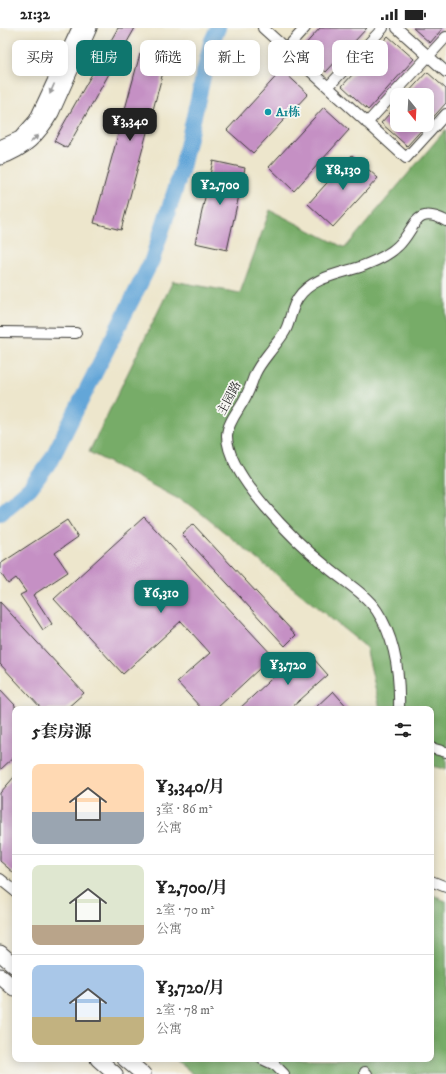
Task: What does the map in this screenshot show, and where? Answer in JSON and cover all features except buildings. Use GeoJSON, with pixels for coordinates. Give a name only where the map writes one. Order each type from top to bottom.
{"type":"FeatureCollection","features":[{"type":"Feature","properties":{"kind":"highway"},"geometry":{"type":"LineString","coordinates":[[0,953],[12,963]]}},
{"type":"Feature","properties":{"kind":"highway"},"geometry":{"type":"LineString","coordinates":[[0,976],[12,986]]}},
{"type":"Feature","properties":{"kind":"highway"},"geometry":{"type":"LineString","coordinates":[[102,1062],[116,1074]]}},
{"type":"Feature","properties":{"kind":"highway"},"geometry":{"type":"LineString","coordinates":[[129,1062],[143,1074]]}},
{"type":"Feature","properties":{"kind":"main road"},"geometry":{"type":"LineString","coordinates":[[0,147],[20,138],[36,120],[79,28]]}},
{"type":"Feature","properties":{"kind":"main road"},"geometry":{"type":"LineString","coordinates":[[0,158],[24,148],[36,138],[45,126],[90,28]]}},
{"type":"Feature","properties":{"kind":"street"},"geometry":{"type":"LineString","coordinates":[[263,28],[276,40]]}},
{"type":"Feature","properties":{"kind":"street"},"geometry":{"type":"LineString","coordinates":[[294,40],[305,28]]}},
{"type":"Feature","properties":{"kind":"street"},"geometry":{"type":"LineString","coordinates":[[328,87],[383,28]]}},
{"type":"Feature","properties":{"kind":"street"},"geometry":{"type":"LineString","coordinates":[[398,28],[446,72]]}},
{"type":"Feature","properties":{"kind":"street"},"geometry":{"type":"LineString","coordinates":[[367,123],[446,37]]}},
{"type":"Feature","properties":{"kind":"street"},"geometry":{"type":"LineString","coordinates":[[316,76],[406,158],[446,114]]}},
{"type":"Feature","properties":{"kind":"street","name":"主园路"},"geometry":{"type":"LineString","coordinates":[[399,706],[397,666],[388,631],[377,610],[362,595],[306,550],[280,524],[239,472],[230,454],[227,434],[230,423],[246,396],[255,373],[285,332],[293,307],[304,291],[316,282],[367,264],[391,252],[405,238],[417,219],[423,216],[430,215],[446,221]]}},
{"type":"Feature","properties":{"kind":"street"},"geometry":{"type":"LineString","coordinates":[[0,332],[76,333]]}},
{"type":"Feature","properties":{"kind":"street"},"geometry":{"type":"LineString","coordinates":[[434,749],[446,752]]}},
{"type":"Feature","properties":{"kind":"street"},"geometry":{"type":"LineString","coordinates":[[0,879],[12,889]]}},
{"type":"Feature","properties":{"kind":"street"},"geometry":{"type":"LineString","coordinates":[[434,882],[446,887]]}},
{"type":"Feature","properties":{"kind":"street"},"geometry":{"type":"LineString","coordinates":[[268,1062],[275,1065],[284,1074]]}},
{"type":"Feature","properties":{"kind":"green space"},"geometry":{"type":"Polygon","coordinates":[[[446,129],[446,769],[434,767],[434,706],[379,706],[366,647],[192,506],[89,452],[173,281],[240,293],[270,210],[345,248],[446,129]]]}},
{"type":"Feature","properties":{"kind":"green space"},"geometry":{"type":"Polygon","coordinates":[[[434,896],[446,901],[446,1074],[193,1074],[179,1062],[434,1062],[434,896]]]}},
{"type":"Feature","properties":{"kind":"waterway"},"geometry":{"type":"LineString","coordinates":[[0,514],[30,488],[51,460],[152,260],[181,172],[211,43],[218,28]]}},
{"type":"Feature","properties":{"kind":"place","name":"A1栋"},"geometry":{"type":"Point","coordinates":[268,112]}}]}
